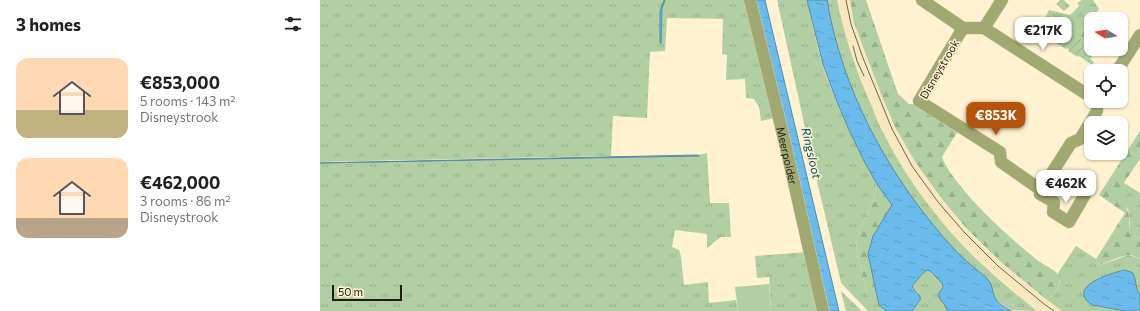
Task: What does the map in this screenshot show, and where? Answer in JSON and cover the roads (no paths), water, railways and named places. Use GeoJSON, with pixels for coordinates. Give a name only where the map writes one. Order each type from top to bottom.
{"type":"FeatureCollection","features":[{"type":"Feature","properties":{"kind":"street","name":"Meerpolder"},"geometry":{"type":"LineString","coordinates":[[750,0],[785,143],[823,311]]}},
{"type":"Feature","properties":{"kind":"street"},"geometry":{"type":"LineString","coordinates":[[922,0],[963,28],[984,28],[1084,92]]}},
{"type":"Feature","properties":{"kind":"street"},"geometry":{"type":"LineString","coordinates":[[984,28],[1002,0]]}},
{"type":"Feature","properties":{"kind":"street","name":"Disneystrook"},"geometry":{"type":"LineString","coordinates":[[963,28],[918,101],[1000,152],[1001,162],[1041,190],[1040,194],[1054,202],[1053,212],[1069,222],[1088,191]]}},
{"type":"Feature","properties":{"kind":"street"},"geometry":{"type":"LineString","coordinates":[[1121,64],[1140,35]]}},
{"type":"Feature","properties":{"kind":"street"},"geometry":{"type":"LineString","coordinates":[[1041,190],[1071,143],[1080,139],[1097,111],[1097,108]]}},
{"type":"Feature","properties":{"kind":"water"},"geometry":{"type":"Polygon","coordinates":[[[664,0],[662,8],[660,43],[660,11],[664,0]]]}},
{"type":"Feature","properties":{"kind":"water"},"geometry":{"type":"Polygon","coordinates":[[[754,0],[765,0],[839,311],[826,311],[754,0]]]}},
{"type":"Feature","properties":{"kind":"water"},"geometry":{"type":"Polygon","coordinates":[[[807,0],[827,0],[843,65],[855,97],[886,157],[904,185],[924,213],[948,242],[964,259],[989,281],[996,300],[1011,311],[947,311],[939,298],[939,294],[943,287],[942,283],[930,271],[927,270],[912,286],[920,296],[920,300],[912,311],[886,311],[879,305],[868,254],[873,236],[892,205],[877,184],[864,161],[835,97],[823,64],[807,0]]]}},
{"type":"Feature","properties":{"kind":"water"},"geometry":{"type":"Polygon","coordinates":[[[698,155],[699,156],[320,163],[698,155]]]}},
{"type":"Feature","properties":{"kind":"water"},"geometry":{"type":"Polygon","coordinates":[[[1125,270],[1133,273],[1140,295],[1140,311],[1125,311],[1093,305],[1087,301],[1084,296],[1084,291],[1087,286],[1099,278],[1125,270]]]}},
{"type":"Feature","properties":{"kind":"tram line"},"geometry":{"type":"LineString","coordinates":[[846,0],[851,24],[863,58],[892,129],[912,166],[938,202],[964,232],[998,266],[1054,311]]}},
{"type":"Feature","properties":{"kind":"tram line"},"geometry":{"type":"LineString","coordinates":[[853,46],[857,61],[864,76]]}},
{"type":"Feature","properties":{"kind":"water label","name":"Ringsloot"},"geometry":{"type":"Point","coordinates":[812,153]}}]}
